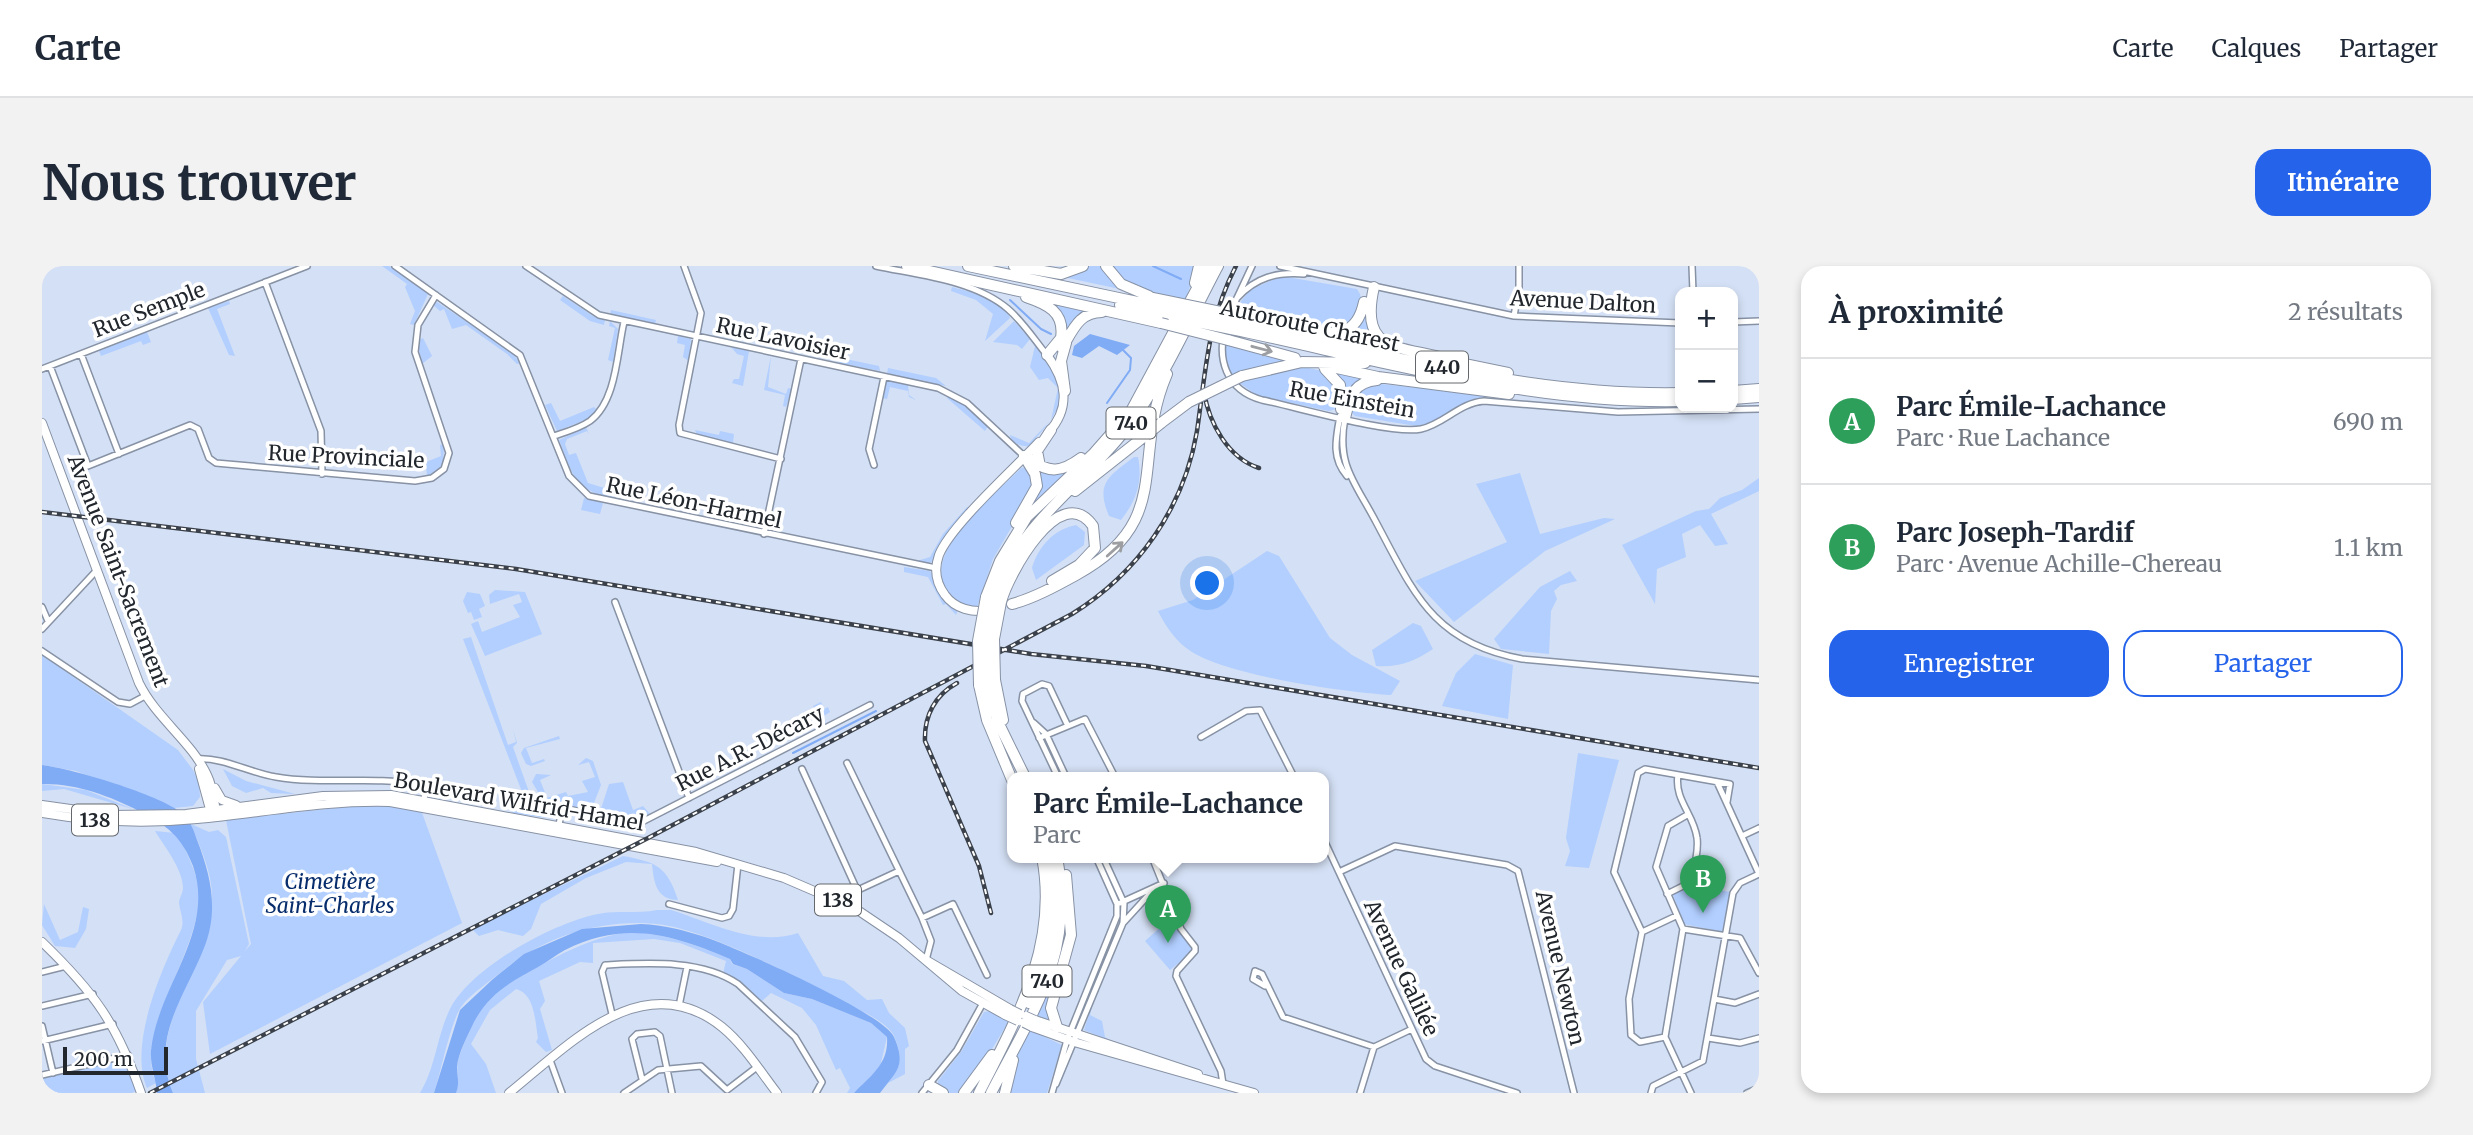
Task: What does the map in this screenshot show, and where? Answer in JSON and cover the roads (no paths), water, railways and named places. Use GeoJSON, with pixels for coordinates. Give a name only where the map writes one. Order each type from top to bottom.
{"type":"FeatureCollection","features":[{"type":"Feature","properties":{"kind":"highway"},"geometry":{"type":"LineString","coordinates":[[907,266],[1144,318],[1295,358]]}},
{"type":"Feature","properties":{"kind":"highway","name":"Autoroute Charest"},"geometry":{"type":"LineString","coordinates":[[934,266],[1175,310]]}},
{"type":"Feature","properties":{"kind":"highway","name":"Autoroute Charest"},"geometry":{"type":"LineString","coordinates":[[968,266],[1499,378],[1566,388],[1675,393]]}},
{"type":"Feature","properties":{"kind":"highway"},"geometry":{"type":"LineString","coordinates":[[1000,266],[1175,310]]}},
{"type":"Feature","properties":{"kind":"highway"},"geometry":{"type":"LineString","coordinates":[[1014,266],[1064,274],[1083,266]]}},
{"type":"Feature","properties":{"kind":"highway"},"geometry":{"type":"LineString","coordinates":[[1106,266],[1114,278],[1127,288],[1175,310]]}},
{"type":"Feature","properties":{"kind":"highway"},"geometry":{"type":"LineString","coordinates":[[1173,335],[1196,281],[1199,266]]}},
{"type":"Feature","properties":{"kind":"highway","name":"740"},"geometry":{"type":"LineString","coordinates":[[1010,772],[987,720],[986,636],[1000,561],[1027,517],[1112,434],[1141,395],[1209,266]]}},
{"type":"Feature","properties":{"kind":"highway","name":"740"},"geometry":{"type":"LineString","coordinates":[[1022,772],[1000,728],[987,682],[979,632],[991,599],[1010,559],[1034,525],[1100,458],[1135,417],[1218,266]]}},
{"type":"Feature","properties":{"kind":"highway"},"geometry":{"type":"LineString","coordinates":[[944,274],[1035,300],[1053,309],[1060,319],[1062,335],[1048,357]]}},
{"type":"Feature","properties":{"kind":"highway"},"geometry":{"type":"LineString","coordinates":[[1233,322],[1282,325],[1328,333],[1346,331],[1360,318],[1371,286]]}},
{"type":"Feature","properties":{"kind":"highway"},"geometry":{"type":"LineString","coordinates":[[1371,286],[1368,320],[1378,336],[1399,346],[1461,363]]}},
{"type":"Feature","properties":{"kind":"highway"},"geometry":{"type":"LineString","coordinates":[[1012,604],[1096,564],[1118,548],[1134,527],[1145,491],[1155,410],[1200,300]]}},
{"type":"Feature","properties":{"kind":"highway"},"geometry":{"type":"LineString","coordinates":[[1065,391],[1061,361],[1067,340],[1080,319],[1091,313],[1144,318]]}},
{"type":"Feature","properties":{"kind":"highway","name":"Autoroute Charest"},"geometry":{"type":"LineString","coordinates":[[1233,322],[1503,387],[1617,400],[1675,401]]}},
{"type":"Feature","properties":{"kind":"highway"},"geometry":{"type":"LineString","coordinates":[[1282,325],[1555,381],[1654,393]]}},
{"type":"Feature","properties":{"kind":"highway"},"geometry":{"type":"LineString","coordinates":[[1048,357],[1067,340]]}},
{"type":"Feature","properties":{"kind":"highway"},"geometry":{"type":"LineString","coordinates":[[1034,525],[1189,402],[1242,376],[1294,363],[1338,361],[1503,387]]}},
{"type":"Feature","properties":{"kind":"highway"},"geometry":{"type":"LineString","coordinates":[[1342,417],[1342,390],[1334,375],[1322,366],[1422,383],[1558,400],[1617,400]]}},
{"type":"Feature","properties":{"kind":"highway"},"geometry":{"type":"LineString","coordinates":[[1342,417],[1352,393],[1364,382],[1422,383]]}},
{"type":"Feature","properties":{"kind":"highway"},"geometry":{"type":"LineString","coordinates":[[1738,391],[1759,390]]}},
{"type":"Feature","properties":{"kind":"highway"},"geometry":{"type":"LineString","coordinates":[[1738,399],[1759,397]]}},
{"type":"Feature","properties":{"kind":"highway"},"geometry":{"type":"LineString","coordinates":[[1040,467],[1037,450],[1051,430]]}},
{"type":"Feature","properties":{"kind":"highway"},"geometry":{"type":"LineString","coordinates":[[1024,456],[1040,467],[1061,470],[1112,434]]}},
{"type":"Feature","properties":{"kind":"highway"},"geometry":{"type":"LineString","coordinates":[[991,599],[1002,547],[1035,492],[1035,474],[1024,456]]}},
{"type":"Feature","properties":{"kind":"highway"},"geometry":{"type":"LineString","coordinates":[[991,599],[1018,561],[1054,520],[1070,513],[1090,521],[1096,534],[1091,554],[1073,569],[1012,604]]}},
{"type":"Feature","properties":{"kind":"highway"},"geometry":{"type":"LineString","coordinates":[[987,682],[1011,751]]}},
{"type":"Feature","properties":{"kind":"highway"},"geometry":{"type":"LineString","coordinates":[[1000,728],[1017,772]]}},
{"type":"Feature","properties":{"kind":"highway","name":"740"},"geometry":{"type":"LineString","coordinates":[[979,1093],[1033,978],[1043,942],[1046,895],[1043,863]]}},
{"type":"Feature","properties":{"kind":"highway"},"geometry":{"type":"LineString","coordinates":[[1024,1013],[1041,977],[1052,937],[1054,895],[1051,863]]}},
{"type":"Feature","properties":{"kind":"highway","name":"740"},"geometry":{"type":"LineString","coordinates":[[991,1093],[1050,974],[1059,944],[1062,906],[1059,863]]}},
{"type":"Feature","properties":{"kind":"highway"},"geometry":{"type":"LineString","coordinates":[[1057,1027],[1051,1008],[1071,935],[1069,895],[1061,863]]}},
{"type":"Feature","properties":{"kind":"highway"},"geometry":{"type":"LineString","coordinates":[[964,1093],[1010,1029]]}},
{"type":"Feature","properties":{"kind":"highway"},"geometry":{"type":"LineString","coordinates":[[1005,1093],[1018,1040]]}},
{"type":"Feature","properties":{"kind":"highway"},"geometry":{"type":"LineString","coordinates":[[928,1090],[943,1093]]}},
{"type":"Feature","properties":{"kind":"main road"},"geometry":{"type":"LineString","coordinates":[[1012,604],[985,611],[963,608],[945,595],[936,568],[941,551],[953,533],[1051,430],[1062,413],[1065,391],[1061,376],[1048,357]]}},
{"type":"Feature","properties":{"kind":"main road","name":"Avenue Saint-Sacrement"},"geometry":{"type":"LineString","coordinates":[[42,423],[46,447],[145,696],[196,759],[208,784],[214,814]]}},
{"type":"Feature","properties":{"kind":"main road"},"geometry":{"type":"LineString","coordinates":[[189,817],[202,805],[208,784],[227,803],[252,805]]}},
{"type":"Feature","properties":{"kind":"main road","name":"Boulevard Wilfrid-Hamel"},"geometry":{"type":"LineString","coordinates":[[214,814],[252,805],[346,794],[424,803],[695,852],[784,878],[842,902],[880,924],[941,975],[1008,1012],[1072,1037],[1254,1093]]}},
{"type":"Feature","properties":{"kind":"main road","name":"Boulevard Wilfrid-Hamel"},"geometry":{"type":"LineString","coordinates":[[42,813],[108,822],[350,802],[424,803]]}},
{"type":"Feature","properties":{"kind":"main road","name":"Boulevard Wilfrid-Hamel"},"geometry":{"type":"LineString","coordinates":[[42,805],[146,819]]}},
{"type":"Feature","properties":{"kind":"main road"},"geometry":{"type":"LineString","coordinates":[[42,942],[93,994],[113,1024],[128,1055],[141,1093]]}},
{"type":"Feature","properties":{"kind":"main road"},"geometry":{"type":"LineString","coordinates":[[509,1093],[612,1014],[641,1006],[679,1006],[705,1016],[722,1027],[777,1093]]}},
{"type":"Feature","properties":{"kind":"main road","name":"Boulevard Wilfrid-Hamel"},"geometry":{"type":"LineString","coordinates":[[1008,1012],[1024,1013],[1034,1023],[1057,1027],[1072,1037]]}},
{"type":"Feature","properties":{"kind":"street","name":"Rue Semple"},"geometry":{"type":"LineString","coordinates":[[42,369],[307,266]]}},
{"type":"Feature","properties":{"kind":"street","name":"Rue Léon-Harmel"},"geometry":{"type":"LineString","coordinates":[[395,266],[520,355],[569,476],[589,496],[936,568]]}},
{"type":"Feature","properties":{"kind":"street","name":"Rue Lavoisier"},"geometry":{"type":"LineString","coordinates":[[526,266],[592,312],[624,322],[938,388],[958,397],[1024,456]]}},
{"type":"Feature","properties":{"kind":"street"},"geometry":{"type":"LineString","coordinates":[[684,266],[701,307],[679,425],[680,433],[781,459]]}},
{"type":"Feature","properties":{"kind":"street"},"geometry":{"type":"LineString","coordinates":[[876,266],[963,287],[990,297],[1016,316],[1048,357]]}},
{"type":"Feature","properties":{"kind":"street","name":"Rue Einstein"},"geometry":{"type":"LineString","coordinates":[[1252,266],[1233,303],[1220,355],[1224,369],[1237,386],[1255,398],[1400,429],[1419,429],[1436,423],[1468,404],[1484,401],[1618,412],[1759,409]]}},
{"type":"Feature","properties":{"kind":"street","name":"Avenue Dalton"},"geometry":{"type":"LineString","coordinates":[[1280,266],[1514,316],[1675,323]]}},
{"type":"Feature","properties":{"kind":"street"},"geometry":{"type":"LineString","coordinates":[[1514,316],[1520,286],[1518,266]]}},
{"type":"Feature","properties":{"kind":"street"},"geometry":{"type":"LineString","coordinates":[[1692,266],[1693,287]]}},
{"type":"Feature","properties":{"kind":"street"},"geometry":{"type":"LineString","coordinates":[[1233,303],[1252,284],[1271,275],[1321,275]]}},
{"type":"Feature","properties":{"kind":"street"},"geometry":{"type":"LineString","coordinates":[[265,282],[321,431],[323,474]]}},
{"type":"Feature","properties":{"kind":"street","name":"Rue Provinciale"},"geometry":{"type":"LineString","coordinates":[[50,366],[88,467],[193,425],[200,432],[209,458],[216,463],[422,481],[439,475],[444,469],[448,446],[416,359],[414,346],[418,325],[436,295]]}},
{"type":"Feature","properties":{"kind":"street"},"geometry":{"type":"LineString","coordinates":[[1738,322],[1759,321]]}},
{"type":"Feature","properties":{"kind":"street"},"geometry":{"type":"LineString","coordinates":[[554,436],[590,421],[603,406],[610,390],[624,322]]}},
{"type":"Feature","properties":{"kind":"street"},"geometry":{"type":"LineString","coordinates":[[81,354],[119,454]]}},
{"type":"Feature","properties":{"kind":"street"},"geometry":{"type":"LineString","coordinates":[[764,534],[801,359]]}},
{"type":"Feature","properties":{"kind":"street"},"geometry":{"type":"LineString","coordinates":[[874,465],[869,449],[884,377]]}},
{"type":"Feature","properties":{"kind":"street"},"geometry":{"type":"LineString","coordinates":[[1342,417],[1341,449],[1352,481],[1418,599],[1445,626],[1478,646],[1533,661],[1759,680]]}},
{"type":"Feature","properties":{"kind":"street"},"geometry":{"type":"LineString","coordinates":[[42,629],[97,570]]}},
{"type":"Feature","properties":{"kind":"street"},"geometry":{"type":"LineString","coordinates":[[615,602],[689,798]]}},
{"type":"Feature","properties":{"kind":"street"},"geometry":{"type":"LineString","coordinates":[[42,607],[48,621]]}},
{"type":"Feature","properties":{"kind":"street"},"geometry":{"type":"LineString","coordinates":[[42,651],[118,702],[130,704],[145,696]]}},
{"type":"Feature","properties":{"kind":"street"},"geometry":{"type":"LineString","coordinates":[[1063,772],[1033,723],[1022,701],[1023,694],[1045,684],[1051,688],[1068,724]]}},
{"type":"Feature","properties":{"kind":"street","name":"Rue A.R.-Décary"},"geometry":{"type":"LineString","coordinates":[[506,801],[523,811],[543,807],[562,808],[605,821],[638,824],[870,705]]}},
{"type":"Feature","properties":{"kind":"street"},"geometry":{"type":"LineString","coordinates":[[1201,737],[1246,711],[1259,710],[1291,772]]}},
{"type":"Feature","properties":{"kind":"street"},"geometry":{"type":"LineString","coordinates":[[1042,736],[1081,718],[1088,721],[1113,772]]}},
{"type":"Feature","properties":{"kind":"street"},"geometry":{"type":"LineString","coordinates":[[1042,736],[1056,772]]}},
{"type":"Feature","properties":{"kind":"street"},"geometry":{"type":"LineString","coordinates":[[196,759],[211,759],[276,777],[303,780],[391,779],[418,784],[425,787],[424,803]]}},
{"type":"Feature","properties":{"kind":"street"},"geometry":{"type":"LineString","coordinates":[[847,763],[922,918],[931,941],[926,960]]}},
{"type":"Feature","properties":{"kind":"street"},"geometry":{"type":"LineString","coordinates":[[802,769],[857,890]]}},
{"type":"Feature","properties":{"kind":"street"},"geometry":{"type":"LineString","coordinates":[[1665,1037],[1640,1042],[1631,1035],[1629,999],[1642,932],[1615,876],[1639,771],[1645,769],[1730,784],[1727,802]]}},
{"type":"Feature","properties":{"kind":"street"},"geometry":{"type":"LineString","coordinates":[[1667,894],[1688,884],[1692,877],[1698,840],[1676,789],[1678,775]]}},
{"type":"Feature","properties":{"kind":"street"},"geometry":{"type":"LineString","coordinates":[[1651,1093],[1653,1086],[1703,1061],[1734,890],[1740,883],[1759,874],[1717,782]]}},
{"type":"Feature","properties":{"kind":"street"},"geometry":{"type":"LineString","coordinates":[[558,829],[562,808]]}},
{"type":"Feature","properties":{"kind":"street"},"geometry":{"type":"LineString","coordinates":[[1687,815],[1668,826],[1657,860],[1658,874],[1683,929],[1665,1037],[1691,1093]]}},
{"type":"Feature","properties":{"kind":"street"},"geometry":{"type":"LineString","coordinates":[[1742,836],[1759,828]]}},
{"type":"Feature","properties":{"kind":"street","name":"Avenue Newton"},"geometry":{"type":"LineString","coordinates":[[1339,872],[1395,846],[1507,865],[1518,871],[1574,1093]]}},
{"type":"Feature","properties":{"kind":"street","name":"Avenue Galilée"},"geometry":{"type":"LineString","coordinates":[[1329,851],[1426,1059],[1435,1066],[1517,1093]]}},
{"type":"Feature","properties":{"kind":"street"},"geometry":{"type":"LineString","coordinates":[[1052,1091],[1106,954],[1120,903],[1099,863]]}},
{"type":"Feature","properties":{"kind":"street"},"geometry":{"type":"LineString","coordinates":[[1105,863],[1120,903],[1123,923]]}},
{"type":"Feature","properties":{"kind":"street"},"geometry":{"type":"LineString","coordinates":[[1155,863],[1181,929],[1196,949],[1177,971],[1176,976],[1221,1071],[1223,1084]]}},
{"type":"Feature","properties":{"kind":"street"},"geometry":{"type":"LineString","coordinates":[[669,904],[722,918],[729,916],[733,909],[738,864]]}},
{"type":"Feature","properties":{"kind":"street"},"geometry":{"type":"LineString","coordinates":[[842,902],[845,896],[899,871]]}},
{"type":"Feature","properties":{"kind":"street"},"geometry":{"type":"LineString","coordinates":[[1120,903],[1164,883]]}},
{"type":"Feature","properties":{"kind":"street"},"geometry":{"type":"LineString","coordinates":[[1106,954],[1123,923],[1153,894],[1154,888]]}},
{"type":"Feature","properties":{"kind":"street"},"geometry":{"type":"LineString","coordinates":[[922,918],[953,904],[987,975]]}},
{"type":"Feature","properties":{"kind":"street"},"geometry":{"type":"LineString","coordinates":[[1642,932],[1676,916]]}},
{"type":"Feature","properties":{"kind":"street"},"geometry":{"type":"LineString","coordinates":[[1683,929],[1744,941],[1759,972]]}},
{"type":"Feature","properties":{"kind":"street"},"geometry":{"type":"LineString","coordinates":[[612,1014],[602,968],[634,964],[687,967],[733,980],[792,1033],[821,1079],[822,1086],[817,1093]]}},
{"type":"Feature","properties":{"kind":"street"},"geometry":{"type":"LineString","coordinates":[[42,972],[66,966]]}},
{"type":"Feature","properties":{"kind":"street"},"geometry":{"type":"LineString","coordinates":[[679,1006],[687,967]]}},
{"type":"Feature","properties":{"kind":"street"},"geometry":{"type":"LineString","coordinates":[[1265,986],[1283,1017],[1374,1047],[1412,1029]]}},
{"type":"Feature","properties":{"kind":"street"},"geometry":{"type":"LineString","coordinates":[[42,1006],[93,994]]}},
{"type":"Feature","properties":{"kind":"street"},"geometry":{"type":"LineString","coordinates":[[1714,999],[1735,1003],[1759,994]]}},
{"type":"Feature","properties":{"kind":"street"},"geometry":{"type":"LineString","coordinates":[[928,1090],[957,1050],[984,1000]]}},
{"type":"Feature","properties":{"kind":"street"},"geometry":{"type":"LineString","coordinates":[[44,1041],[113,1024]]}},
{"type":"Feature","properties":{"kind":"street"},"geometry":{"type":"LineString","coordinates":[[42,1026],[53,1073]]}},
{"type":"Feature","properties":{"kind":"street"},"geometry":{"type":"LineString","coordinates":[[642,1079],[632,1039],[637,1034],[658,1033],[672,1093]]}},
{"type":"Feature","properties":{"kind":"street"},"geometry":{"type":"LineString","coordinates":[[1708,1038],[1740,1043],[1759,1038]]}},
{"type":"Feature","properties":{"kind":"street"},"geometry":{"type":"LineString","coordinates":[[1360,1093],[1374,1047]]}},
{"type":"Feature","properties":{"kind":"street"},"geometry":{"type":"LineString","coordinates":[[42,1075],[128,1055]]}},
{"type":"Feature","properties":{"kind":"street"},"geometry":{"type":"LineString","coordinates":[[550,1060],[562,1093]]}},
{"type":"Feature","properties":{"kind":"street"},"geometry":{"type":"LineString","coordinates":[[624,1093],[658,1070],[701,1066],[727,1090],[757,1067]]}},
{"type":"Feature","properties":{"kind":"street"},"geometry":{"type":"LineString","coordinates":[[1747,1093],[1759,1088]]}},
{"type":"Feature","properties":{"kind":"waterway"},"geometry":{"type":"LineString","coordinates":[[1153,266],[1181,279]]}},
{"type":"Feature","properties":{"kind":"waterway"},"geometry":{"type":"LineString","coordinates":[[1010,300],[1041,329],[1051,334]]}},
{"type":"Feature","properties":{"kind":"waterway"},"geometry":{"type":"LineString","coordinates":[[1107,403],[1130,370],[1131,358],[1123,350]]}},
{"type":"Feature","properties":{"kind":"waterway"},"geometry":{"type":"LineString","coordinates":[[793,753],[876,711]]}},
{"type":"Feature","properties":{"kind":"railway"},"geometry":{"type":"LineString","coordinates":[[150,1093],[650,837],[1072,614],[1096,598],[1118,579],[1154,536],[1181,486],[1197,431],[1213,327],[1236,266]]}},
{"type":"Feature","properties":{"kind":"railway"},"geometry":{"type":"LineString","coordinates":[[1204,392],[1210,416],[1229,448],[1259,468]]}},
{"type":"Feature","properties":{"kind":"railway"},"geometry":{"type":"LineString","coordinates":[[42,512],[516,569],[1031,654],[1146,666],[1759,768]]}},
{"type":"Feature","properties":{"kind":"railway"},"geometry":{"type":"LineString","coordinates":[[957,683],[932,707],[926,723],[925,741],[979,866],[991,913]]}},
{"type":"Feature","properties":{"kind":"place","name":"Parc Joseph-Tardif"},"geometry":{"type":"Point","coordinates":[1703,913]}},
{"type":"Feature","properties":{"kind":"place","name":"Parc Émile-Lachance"},"geometry":{"type":"Point","coordinates":[1168,943]}},
{"type":"Feature","properties":{"kind":"park label","name":"Cimetière Saint-Charles"},"geometry":{"type":"Point","coordinates":[330,894]}}]}
